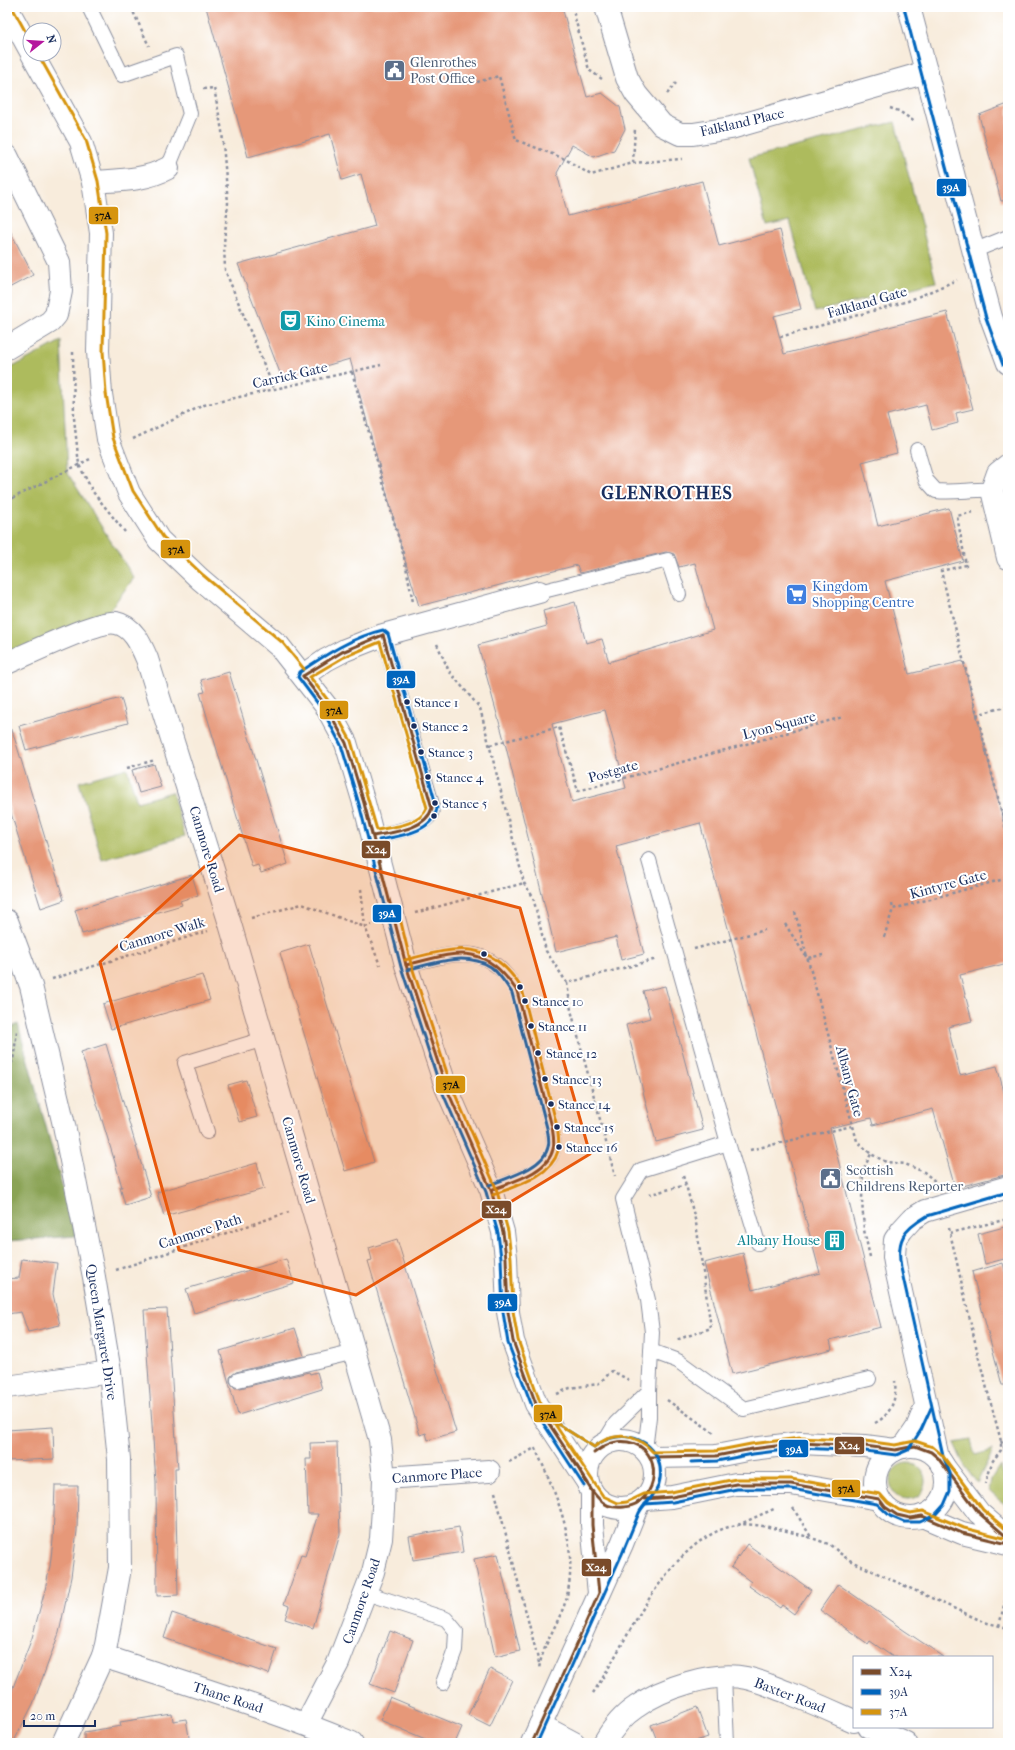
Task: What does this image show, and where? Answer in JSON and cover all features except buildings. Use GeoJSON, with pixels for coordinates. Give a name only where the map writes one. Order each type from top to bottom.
{"type":"FeatureCollection","features":[{"type":"Feature","properties":{"kind":"street","name":"Falkland Place"},"geometry":{"type":"LineString","coordinates":[[606,7],[627,78],[647,107],[662,125],[680,134],[693,134],[730,128],[927,72]]}},
{"type":"Feature","properties":{"kind":"street"},"geometry":{"type":"LineString","coordinates":[[909,7],[991,317],[1008,363]]}},
{"type":"Feature","properties":{"kind":"street"},"geometry":{"type":"LineString","coordinates":[[7,8],[22,35]]}},
{"type":"Feature","properties":{"kind":"street"},"geometry":{"type":"LineString","coordinates":[[36,62],[81,142],[93,182],[101,233],[98,351],[101,394],[108,439],[129,493],[159,540],[200,579],[279,646],[326,706],[346,743],[373,836],[406,965],[446,1087],[491,1190],[503,1232],[506,1258],[508,1312],[512,1341],[536,1404],[599,1500],[618,1508],[628,1507],[641,1501],[672,1497],[736,1484],[791,1484],[879,1498]]}},
{"type":"Feature","properties":{"kind":"street"},"geometry":{"type":"LineString","coordinates":[[7,156],[59,262],[61,291],[56,315],[50,322],[7,348]]}},
{"type":"Feature","properties":{"kind":"street"},"geometry":{"type":"LineString","coordinates":[[93,182],[139,179],[155,176],[168,168]]}},
{"type":"Feature","properties":{"kind":"street"},"geometry":{"type":"LineString","coordinates":[[1008,465],[998,473],[992,490],[1008,558]]}},
{"type":"Feature","properties":{"kind":"street"},"geometry":{"type":"LineString","coordinates":[[304,676],[326,660],[345,650],[383,635],[539,592]]}},
{"type":"Feature","properties":{"kind":"street","name":"Canmore Road"},"geometry":{"type":"LineString","coordinates":[[7,663],[98,625],[116,623],[130,630],[148,659],[230,924],[313,1205],[380,1440],[384,1478],[381,1539],[373,1572],[338,1663],[306,1724]]}},
{"type":"Feature","properties":{"kind":"street","name":"Queen Margaret Drive"},"geometry":{"type":"LineString","coordinates":[[7,921],[31,986],[64,1126],[94,1277],[110,1372],[119,1459],[120,1568],[103,1656],[63,1743]]}},
{"type":"Feature","properties":{"kind":"street"},"geometry":{"type":"LineString","coordinates":[[926,1406],[917,1428],[900,1448],[884,1459],[877,1470],[875,1484],[879,1498],[885,1507],[897,1515],[910,1518],[922,1516],[932,1512],[941,1502],[946,1492],[947,1482],[926,1406],[894,1257],[895,1240],[912,1220],[925,1211],[1008,1187]]}},
{"type":"Feature","properties":{"kind":"street"},"geometry":{"type":"LineString","coordinates":[[7,1387],[110,1372]]}},
{"type":"Feature","properties":{"kind":"street"},"geometry":{"type":"LineString","coordinates":[[550,1425],[598,1450]]}},
{"type":"Feature","properties":{"kind":"street"},"geometry":{"type":"LineString","coordinates":[[574,1743],[536,1734],[641,1501],[651,1490],[655,1479],[654,1468],[648,1454],[638,1444],[620,1440],[610,1442],[598,1450],[589,1462],[587,1472],[590,1487],[592,1525],[599,1593]]}},
{"type":"Feature","properties":{"kind":"street"},"geometry":{"type":"LineString","coordinates":[[648,1454],[716,1456],[752,1449],[800,1443],[900,1448],[915,1446],[931,1452],[979,1513],[1008,1538]]}},
{"type":"Feature","properties":{"kind":"street","name":"Canmore Place"},"geometry":{"type":"LineString","coordinates":[[384,1478],[489,1471]]}},
{"type":"Feature","properties":{"kind":"street"},"geometry":{"type":"LineString","coordinates":[[922,1516],[962,1533],[1008,1544]]}},
{"type":"Feature","properties":{"kind":"street","name":"Thane Road"},"geometry":{"type":"LineString","coordinates":[[103,1656],[306,1724],[352,1743]]}},
{"type":"Feature","properties":{"kind":"street","name":"Baxter Road"},"geometry":{"type":"LineString","coordinates":[[604,1743],[620,1719],[636,1706],[658,1694],[708,1678],[745,1678],[766,1684],[853,1724]]}},
{"type":"Feature","properties":{"kind":"street","name":"Baxter Road"},"geometry":{"type":"LineString","coordinates":[[865,1730],[906,1743]]}},
{"type":"Feature","properties":{"kind":"lane"},"geometry":{"type":"LineString","coordinates":[[89,7],[122,75],[176,56],[190,114],[168,168]]}},
{"type":"Feature","properties":{"kind":"lane"},"geometry":{"type":"LineString","coordinates":[[973,250],[1008,236]]}},
{"type":"Feature","properties":{"kind":"lane"},"geometry":{"type":"LineString","coordinates":[[917,450],[926,480],[936,491],[954,493],[974,489],[992,490]]}},
{"type":"Feature","properties":{"kind":"lane"},"geometry":{"type":"LineString","coordinates":[[539,592],[668,560],[678,594]]}},
{"type":"Feature","properties":{"kind":"lane"},"geometry":{"type":"LineString","coordinates":[[373,836],[412,827],[426,821],[432,810],[430,797],[383,635]]}},
{"type":"Feature","properties":{"kind":"lane"},"geometry":{"type":"LineString","coordinates":[[649,860],[730,1149],[758,1242]]}},
{"type":"Feature","properties":{"kind":"lane"},"geometry":{"type":"LineString","coordinates":[[406,965],[448,954],[468,954],[484,958],[498,965],[509,978],[517,991],[552,1127],[554,1140],[553,1151],[548,1160],[536,1171],[491,1190]]}},
{"type":"Feature","properties":{"kind":"lane"},"geometry":{"type":"LineString","coordinates":[[207,1132],[185,1063],[264,1039]]}},
{"type":"Feature","properties":{"kind":"lane"},"geometry":{"type":"LineString","coordinates":[[648,1454],[652,1332],[648,1300],[623,1199],[641,1170],[730,1149]]}},
{"type":"Feature","properties":{"kind":"lane"},"geometry":{"type":"LineString","coordinates":[[651,1351],[678,1361],[744,1409],[870,1379]]}},
{"type":"Feature","properties":{"kind":"lane"},"geometry":{"type":"LineString","coordinates":[[238,1380],[355,1352]]}},
{"type":"Feature","properties":{"kind":"lane"},"geometry":{"type":"LineString","coordinates":[[598,1450],[616,1423],[649,1391]]}},
{"type":"Feature","properties":{"kind":"lane"},"geometry":{"type":"LineString","coordinates":[[366,1593],[446,1619],[456,1631],[455,1650],[443,1683]]}},
{"type":"Feature","properties":{"kind":"lane"},"geometry":{"type":"LineString","coordinates":[[724,1677],[727,1743]]}},
{"type":"Feature","properties":{"kind":"path"},"geometry":{"type":"LineString","coordinates":[[131,7],[157,63]]}},
{"type":"Feature","properties":{"kind":"path"},"geometry":{"type":"LineString","coordinates":[[477,82],[499,76],[516,140],[565,159],[591,175],[633,163],[684,158]]}},
{"type":"Feature","properties":{"kind":"path"},"geometry":{"type":"LineString","coordinates":[[633,163],[635,121],[647,107],[666,96],[676,83]]}},
{"type":"Feature","properties":{"kind":"path"},"geometry":{"type":"LineString","coordinates":[[185,91],[214,88],[222,131],[228,203],[224,243],[225,270],[274,389]]}},
{"type":"Feature","properties":{"kind":"path"},"geometry":{"type":"LineString","coordinates":[[884,106],[899,111],[920,126]]}},
{"type":"Feature","properties":{"kind":"path","name":"Falkland Gate"},"geometry":{"type":"LineString","coordinates":[[780,337],[908,302],[957,281],[956,274]]}},
{"type":"Feature","properties":{"kind":"path"},"geometry":{"type":"LineString","coordinates":[[74,348],[74,418],[79,465],[93,492],[128,536]]}},
{"type":"Feature","properties":{"kind":"path","name":"Carrick Gate"},"geometry":{"type":"LineString","coordinates":[[204,405],[381,365]]}},
{"type":"Feature","properties":{"kind":"path"},"geometry":{"type":"LineString","coordinates":[[977,511],[957,516],[966,565],[942,571],[976,715],[1008,838]]}},
{"type":"Feature","properties":{"kind":"path"},"geometry":{"type":"LineString","coordinates":[[976,715],[1008,706]]}},
{"type":"Feature","properties":{"kind":"path","name":"Lyon Square"},"geometry":{"type":"LineString","coordinates":[[719,752],[843,717]]}},
{"type":"Feature","properties":{"kind":"path","name":"Postgate"},"geometry":{"type":"LineString","coordinates":[[490,746],[559,726],[578,791],[719,752]]}},
{"type":"Feature","properties":{"kind":"path"},"geometry":{"type":"LineString","coordinates":[[127,768],[177,754]]}},
{"type":"Feature","properties":{"kind":"path","name":"Kintyre Gate"},"geometry":{"type":"LineString","coordinates":[[893,909],[1008,878]]}},
{"type":"Feature","properties":{"kind":"path"},"geometry":{"type":"LineString","coordinates":[[365,927],[524,883],[533,897],[546,951],[567,983],[765,930]]}},
{"type":"Feature","properties":{"kind":"path"},"geometry":{"type":"LineString","coordinates":[[361,887],[365,927],[382,968]]}},
{"type":"Feature","properties":{"kind":"path","name":"Canmore Walk"},"geometry":{"type":"LineString","coordinates":[[31,986],[230,924],[302,904],[365,927]]}},
{"type":"Feature","properties":{"kind":"path","name":"Kintyre Gate"},"geometry":{"type":"LineString","coordinates":[[884,937],[893,909],[892,904]]}},
{"type":"Feature","properties":{"kind":"path","name":"Albany Gate"},"geometry":{"type":"LineString","coordinates":[[795,912],[857,1141],[871,1154],[886,1162],[905,1164],[924,1172],[938,1184],[1001,1441],[1008,1455]]}},
{"type":"Feature","properties":{"kind":"path"},"geometry":{"type":"LineString","coordinates":[[785,924],[807,958],[823,954]]}},
{"type":"Feature","properties":{"kind":"path"},"geometry":{"type":"LineString","coordinates":[[7,1068],[13,1061],[18,1024]]}},
{"type":"Feature","properties":{"kind":"path"},"geometry":{"type":"LineString","coordinates":[[730,1149],[852,1126]]}},
{"type":"Feature","properties":{"kind":"path"},"geometry":{"type":"LineString","coordinates":[[870,1259],[864,1230],[862,1200],[863,1170],[871,1154]]}},
{"type":"Feature","properties":{"kind":"path"},"geometry":{"type":"LineString","coordinates":[[682,1173],[686,1185]]}},
{"type":"Feature","properties":{"kind":"path","name":"Canmore Path"},"geometry":{"type":"LineString","coordinates":[[94,1277],[313,1205]]}},
{"type":"Feature","properties":{"kind":"path"},"geometry":{"type":"LineString","coordinates":[[950,1233],[1008,1219]]}},
{"type":"Feature","properties":{"kind":"path"},"geometry":{"type":"LineString","coordinates":[[872,1425],[890,1411],[896,1394],[895,1380]]}},
{"type":"Feature","properties":{"kind":"path"},"geometry":{"type":"LineString","coordinates":[[985,1486],[992,1462],[1001,1450],[1001,1441]]}},
{"type":"Feature","properties":{"kind":"path"},"geometry":{"type":"LineString","coordinates":[[532,1442],[535,1448],[556,1493],[567,1530],[571,1576],[564,1606],[540,1664],[489,1471],[535,1448]]}},
{"type":"Feature","properties":{"kind":"path"},"geometry":{"type":"LineString","coordinates":[[790,1502],[812,1538]]}},
{"type":"Feature","properties":{"kind":"path"},"geometry":{"type":"LineString","coordinates":[[593,1693],[641,1611],[664,1578],[680,1559],[704,1538],[721,1529],[738,1525],[772,1528],[812,1538],[830,1545],[846,1558],[864,1567],[984,1622],[1008,1628]]}},
{"type":"Feature","properties":{"kind":"path"},"geometry":{"type":"LineString","coordinates":[[999,1626],[1008,1589]]}},
{"type":"Feature","properties":{"kind":"highlighted area"},"geometry":{"type":"Polygon","coordinates":[[[239,835],[520,908],[590,1154],[356,1295],[179,1250],[100,962],[239,835]]]}},
{"type":"Feature","properties":{"kind":"green space"},"geometry":{"type":"Polygon","coordinates":[[[895,122],[936,282],[815,312],[790,221],[767,226],[749,158],[895,122]]]}},
{"type":"Feature","properties":{"kind":"green space"},"geometry":{"type":"Polygon","coordinates":[[[61,341],[67,472],[134,578],[98,625],[7,663],[7,370],[61,341]]]}},
{"type":"Feature","properties":{"kind":"green space"},"geometry":{"type":"Polygon","coordinates":[[[127,768],[137,802],[172,792],[185,836],[102,860],[79,782],[127,768]]]}},
{"type":"Feature","properties":{"kind":"green space"},"geometry":{"type":"Polygon","coordinates":[[[18,1024],[76,1236],[7,1241],[7,1030],[18,1024]]]}},
{"type":"Feature","properties":{"kind":"green space"},"geometry":{"type":"Polygon","coordinates":[[[971,1440],[975,1455],[993,1450],[977,1483],[963,1463],[954,1443],[971,1440]]]}},
{"type":"Feature","properties":{"kind":"green space"},"geometry":{"type":"Polygon","coordinates":[[[908,1463],[921,1468],[926,1481],[921,1494],[908,1499],[895,1494],[890,1481],[895,1468],[908,1463]]]}},
{"type":"Feature","properties":{"kind":"green space"},"geometry":{"type":"Polygon","coordinates":[[[1000,1465],[1001,1471],[1008,1485],[1008,1508],[989,1491],[991,1479],[1000,1465]]]}},
{"type":"Feature","properties":{"kind":"transit line","name":"37A"},"geometry":{"type":"LineString","coordinates":[[12,7],[22,25]]}},
{"type":"Feature","properties":{"kind":"transit line","name":"39A"},"geometry":{"type":"LineString","coordinates":[[904,8],[986,318],[1003,365]]}},
{"type":"Feature","properties":{"kind":"transit line","name":"37A"},"geometry":{"type":"LineString","coordinates":[[42,62],[86,140],[98,181],[106,233],[103,351],[106,393],[113,438],[133,491],[163,537],[203,575],[283,643],[304,669]]}},
{"type":"Feature","properties":{"kind":"transit line","name":"39A"},"geometry":{"type":"LineString","coordinates":[[379,840],[405,835],[422,828],[429,823],[437,808],[388,634],[383,630],[361,637],[340,647],[300,672],[298,677],[322,709],[341,745],[359,804],[401,967],[441,1089],[486,1192],[498,1233],[501,1258],[503,1312],[508,1343],[532,1406],[584,1486]]}},
{"type":"Feature","properties":{"kind":"transit line","name":"X24"},"geometry":{"type":"LineString","coordinates":[[303,676],[342,652],[383,635]]}},
{"type":"Feature","properties":{"kind":"transit line","name":"X24"},"geometry":{"type":"LineString","coordinates":[[373,836],[407,829],[416,825],[429,815],[432,808],[383,635]]}},
{"type":"Feature","properties":{"kind":"transit line","name":"37A"},"geometry":{"type":"LineString","coordinates":[[380,642],[427,808],[423,814],[412,822],[377,830],[351,741],[330,703],[310,677],[344,657],[380,642]]}},
{"type":"Feature","properties":{"kind":"transit line","name":"X24"},"geometry":{"type":"LineString","coordinates":[[303,676],[326,706],[346,743],[364,803],[406,965],[446,1087],[491,1190],[503,1232],[506,1258],[508,1312],[513,1341],[536,1404],[588,1483],[592,1492],[592,1525],[599,1593],[532,1743]]}},
{"type":"Feature","properties":{"kind":"transit line","name":"37A"},"geometry":{"type":"LineString","coordinates":[[400,918],[411,964],[451,1085],[496,1188],[508,1231],[511,1258],[513,1311],[518,1340],[540,1402],[603,1496],[618,1503],[627,1502],[644,1494],[671,1492],[736,1479],[791,1479],[880,1494],[888,1503],[899,1510],[910,1513],[923,1511],[964,1528],[1008,1539]]}},
{"type":"Feature","properties":{"kind":"transit line","name":"37A"},"geometry":{"type":"LineString","coordinates":[[405,960],[440,952],[471,950],[484,954],[497,961],[510,972],[522,989],[557,1126],[559,1148],[554,1160],[548,1168],[540,1174],[521,1184],[493,1195]]}},
{"type":"Feature","properties":{"kind":"transit line","name":"X24"},"geometry":{"type":"LineString","coordinates":[[406,965],[455,954],[468,954],[481,957],[493,964],[505,975],[517,991],[552,1127],[554,1146],[550,1157],[544,1164],[528,1176],[491,1190]]}},
{"type":"Feature","properties":{"kind":"transit line","name":"39A"},"geometry":{"type":"LineString","coordinates":[[407,970],[449,960],[460,959],[481,962],[491,967],[500,976],[512,993],[547,1128],[549,1145],[540,1161],[524,1171],[489,1185]]}},
{"type":"Feature","properties":{"kind":"transit line","name":"39A"},"geometry":{"type":"LineString","coordinates":[[645,1504],[673,1502],[737,1489],[791,1489],[877,1504],[890,1516],[904,1522],[920,1522],[935,1515],[944,1505],[950,1491],[950,1473],[943,1456],[901,1268],[901,1243],[907,1231],[927,1216],[1008,1192]]}},
{"type":"Feature","properties":{"kind":"transit line","name":"39A"},"geometry":{"type":"LineString","coordinates":[[691,1462],[717,1461],[753,1454],[800,1448],[865,1451],[896,1455],[908,1450],[921,1430],[931,1408]]}},
{"type":"Feature","properties":{"kind":"transit line","name":"39A"},"geometry":{"type":"LineString","coordinates":[[537,1743],[639,1513],[654,1494],[659,1485],[660,1479],[660,1466],[656,1455],[649,1446],[639,1440],[629,1437],[617,1437],[605,1440],[594,1447],[553,1421]]}},
{"type":"Feature","properties":{"kind":"transit line","name":"37A"},"geometry":{"type":"LineString","coordinates":[[553,1421],[594,1447],[609,1438],[625,1436],[639,1441],[653,1452],[715,1451],[751,1444],[800,1438],[865,1441],[895,1445],[915,1441],[933,1447],[942,1455],[983,1510],[1008,1531]]}},
{"type":"Feature","properties":{"kind":"transit line","name":"X24"},"geometry":{"type":"LineString","coordinates":[[577,1466],[592,1492],[607,1505],[624,1507],[636,1504],[645,1496],[651,1487],[653,1476],[652,1464],[648,1454],[640,1446],[628,1442],[617,1442],[605,1446],[594,1453]]}},
{"type":"Feature","properties":{"kind":"transit line","name":"X24"},"geometry":{"type":"LineString","coordinates":[[651,1457],[716,1456],[752,1449],[800,1443],[865,1446],[895,1450],[915,1446],[931,1452],[938,1458],[979,1513],[1008,1538]]}},
{"type":"Feature","properties":{"kind":"transit line","name":"X24"},"geometry":{"type":"LineString","coordinates":[[645,1499],[672,1497],[736,1484],[791,1484],[879,1499],[885,1507],[897,1515],[910,1518],[922,1516],[962,1533],[1008,1544]]}},
{"type":"Feature","properties":{"kind":"place","name":"Glenrothes Post Office"},"geometry":{"type":"Point","coordinates":[395,70]}},
{"type":"Feature","properties":{"kind":"place","name":"Kino Cinema"},"geometry":{"type":"Point","coordinates":[291,321]}},
{"type":"Feature","properties":{"kind":"place","name":"Kingdom Shopping Centre"},"geometry":{"type":"Point","coordinates":[796,594]}},
{"type":"Feature","properties":{"kind":"place","name":"Stance 1"},"geometry":{"type":"Point","coordinates":[407,702]}},
{"type":"Feature","properties":{"kind":"place","name":"Stance 2"},"geometry":{"type":"Point","coordinates":[414,726]}},
{"type":"Feature","properties":{"kind":"place","name":"Stance 3"},"geometry":{"type":"Point","coordinates":[421,752]}},
{"type":"Feature","properties":{"kind":"place","name":"Stance 4"},"geometry":{"type":"Point","coordinates":[428,777]}},
{"type":"Feature","properties":{"kind":"place","name":"Stance 5"},"geometry":{"type":"Point","coordinates":[435,803]}},
{"type":"Feature","properties":{"kind":"place","name":"Stance 10"},"geometry":{"type":"Point","coordinates":[525,1001]}},
{"type":"Feature","properties":{"kind":"place","name":"Stance 11"},"geometry":{"type":"Point","coordinates":[531,1026]}},
{"type":"Feature","properties":{"kind":"place","name":"Stance 12"},"geometry":{"type":"Point","coordinates":[538,1053]}},
{"type":"Feature","properties":{"kind":"place","name":"Stance 13"},"geometry":{"type":"Point","coordinates":[545,1079]}},
{"type":"Feature","properties":{"kind":"place","name":"Stance 14"},"geometry":{"type":"Point","coordinates":[551,1104]}},
{"type":"Feature","properties":{"kind":"place","name":"Stance 15"},"geometry":{"type":"Point","coordinates":[557,1127]}},
{"type":"Feature","properties":{"kind":"place","name":"Stance 16"},"geometry":{"type":"Point","coordinates":[559,1147]}},
{"type":"Feature","properties":{"kind":"place","name":"Scottish Childrens Reporter"},"geometry":{"type":"Point","coordinates":[831,1178]}},
{"type":"Feature","properties":{"kind":"place","name":"Albany House"},"geometry":{"type":"Point","coordinates":[835,1240]}},
{"type":"Feature","properties":{"kind":"district","name":"GLENROTHES"},"geometry":{"type":"Point","coordinates":[667,493]}}]}
